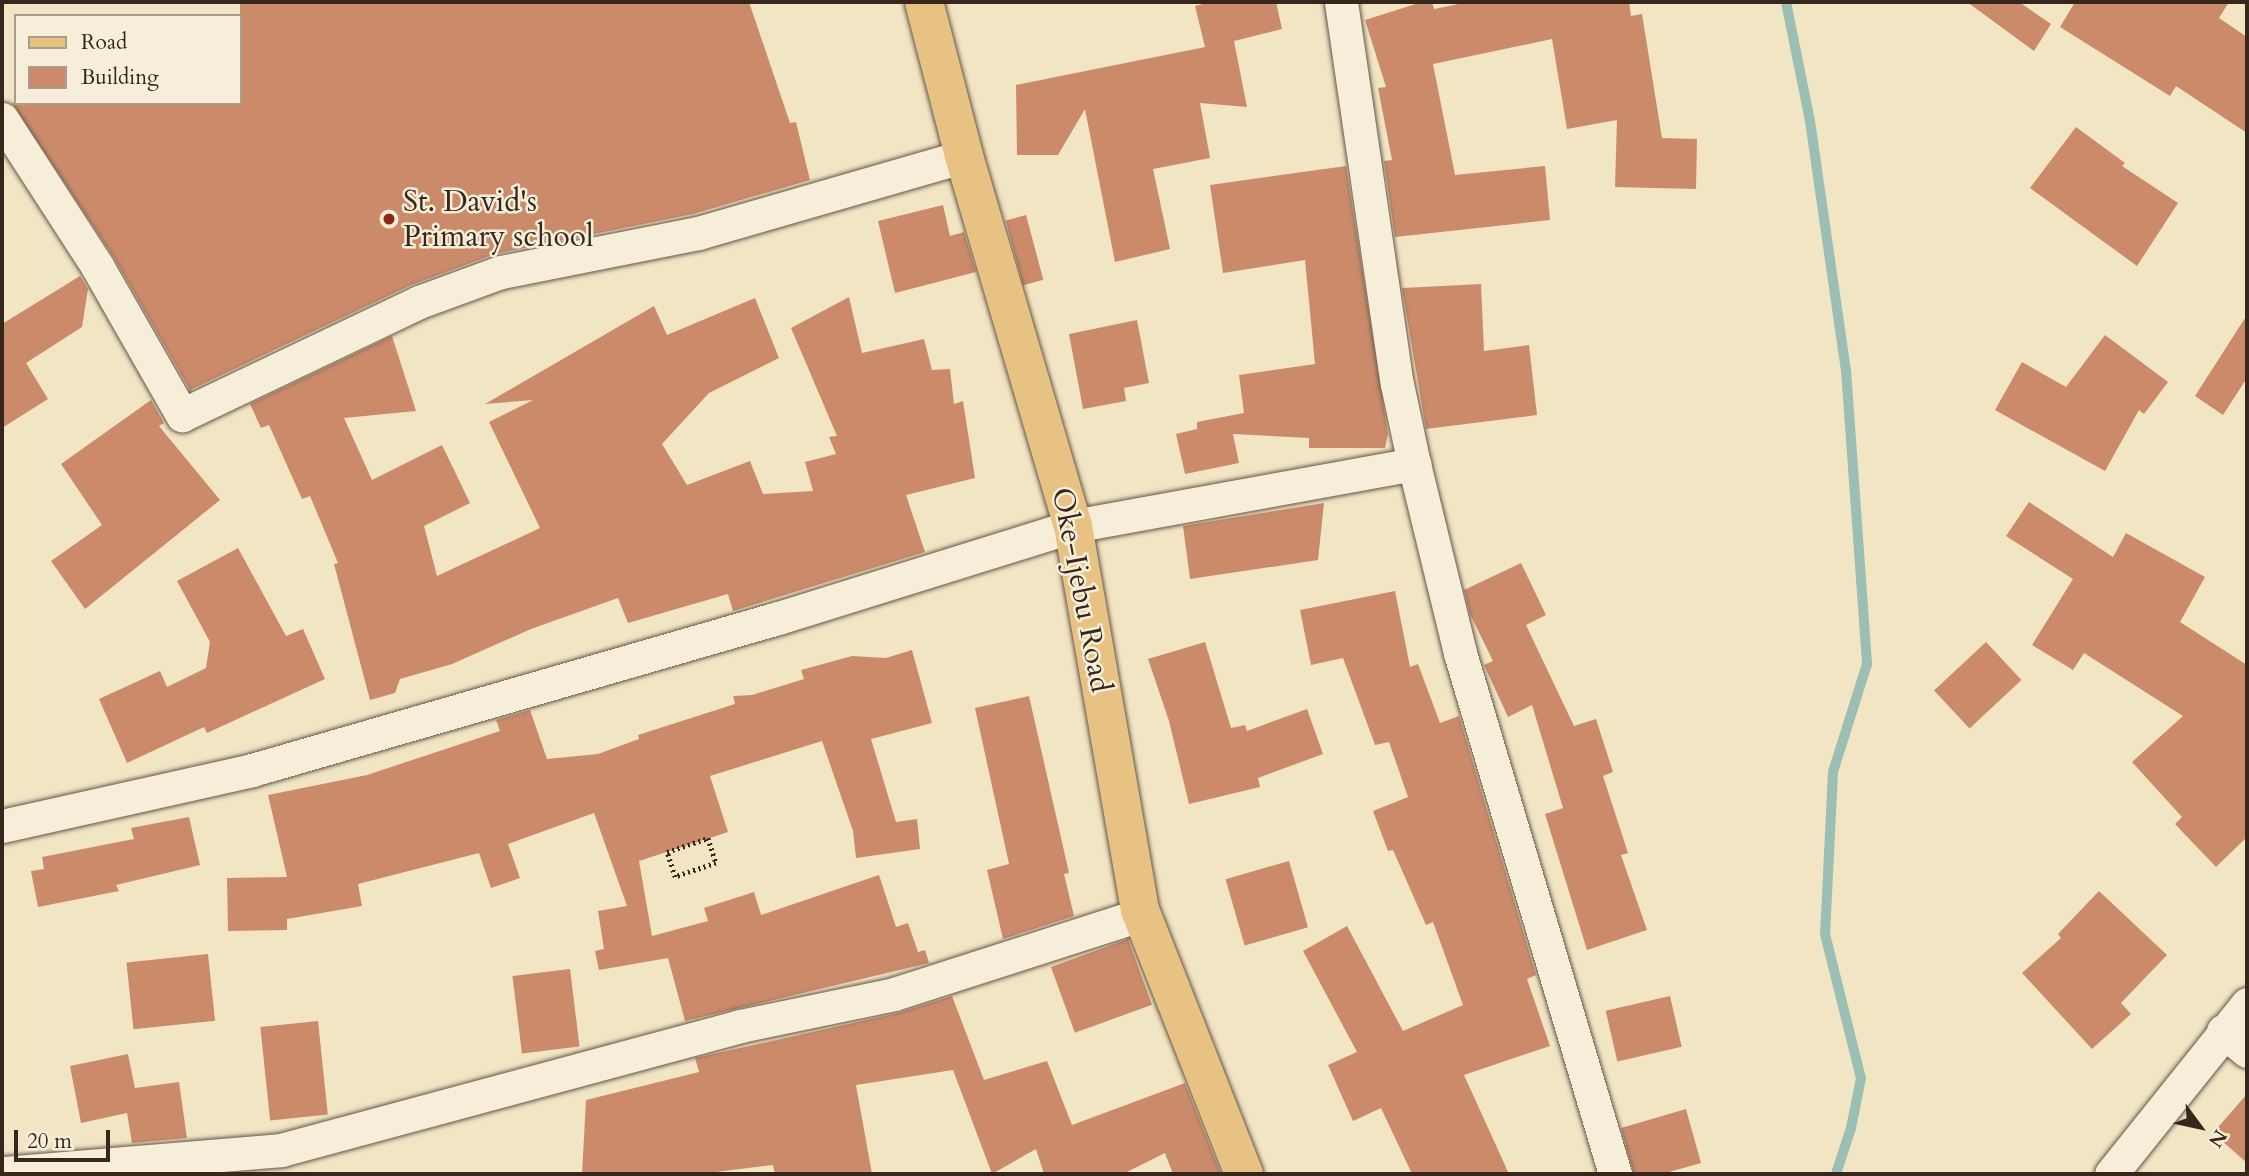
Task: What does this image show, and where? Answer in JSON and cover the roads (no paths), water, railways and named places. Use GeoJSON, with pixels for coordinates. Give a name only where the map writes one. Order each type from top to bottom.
{"type":"FeatureCollection","features":[{"type":"Feature","properties":{"kind":"main road","name":"Oke-Ijebu Road"},"geometry":{"type":"LineString","coordinates":[[924,2],[964,156],[1073,526],[1140,910],[1244,1174]]}},
{"type":"Feature","properties":{"kind":"street"},"geometry":{"type":"LineString","coordinates":[[1341,2],[1397,384],[1413,464],[1460,653],[1615,1174]]}},
{"type":"Feature","properties":{"kind":"street"},"geometry":{"type":"LineString","coordinates":[[2,119],[97,266],[182,415],[419,302],[500,272],[698,233],[964,156]]}},
{"type":"Feature","properties":{"kind":"street"},"geometry":{"type":"LineString","coordinates":[[2,826],[252,770],[778,618],[1073,526],[1413,464]]}},
{"type":"Feature","properties":{"kind":"street"},"geometry":{"type":"LineString","coordinates":[[2,1173],[281,1150],[740,1026],[894,994],[1128,919],[1140,910]]}},
{"type":"Feature","properties":{"kind":"street"},"geometry":{"type":"LineString","coordinates":[[2111,1174],[2235,1041],[2247,1004]]}},
{"type":"Feature","properties":{"kind":"waterway"},"geometry":{"type":"LineString","coordinates":[[1786,2],[1810,121],[1846,370],[1867,664],[1833,772],[1825,934],[1861,1078],[1851,1128],[1836,1174]]}},
{"type":"Feature","properties":{"kind":"place","name":"St. David's Primary school"},"geometry":{"type":"Point","coordinates":[389,219]}}]}
